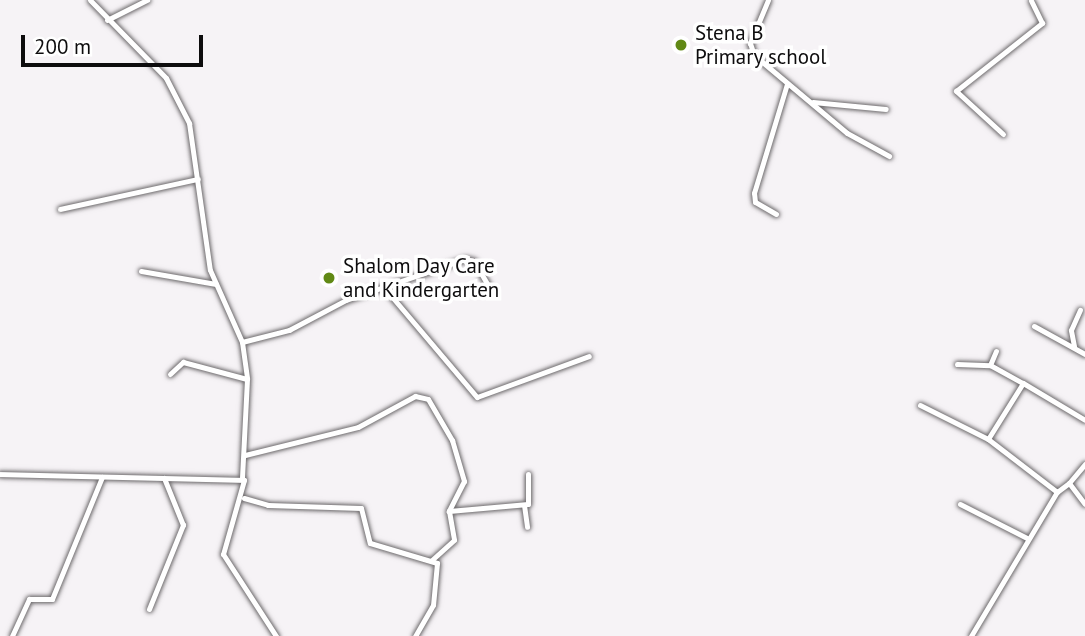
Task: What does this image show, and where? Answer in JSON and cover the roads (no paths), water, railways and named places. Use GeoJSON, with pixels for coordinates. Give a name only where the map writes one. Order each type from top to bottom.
{"type":"FeatureCollection","features":[{"type":"Feature","properties":{"kind":"street"},"geometry":{"type":"LineString","coordinates":[[90,0],[175,90],[189,123],[216,284],[242,342],[247,379],[242,479],[244,498],[223,554],[276,636]]}},
{"type":"Feature","properties":{"kind":"street"},"geometry":{"type":"LineString","coordinates":[[107,20],[147,0]]}},
{"type":"Feature","properties":{"kind":"street"},"geometry":{"type":"LineString","coordinates":[[768,0],[750,50],[847,133],[889,156]]}},
{"type":"Feature","properties":{"kind":"street"},"geometry":{"type":"LineString","coordinates":[[1003,134],[956,91],[1042,23],[1031,0]]}},
{"type":"Feature","properties":{"kind":"street"},"geometry":{"type":"LineString","coordinates":[[776,214],[755,202],[754,192],[787,84]]}},
{"type":"Feature","properties":{"kind":"street"},"geometry":{"type":"LineString","coordinates":[[810,101],[886,109]]}},
{"type":"Feature","properties":{"kind":"street"},"geometry":{"type":"LineString","coordinates":[[60,209],[198,179]]}},
{"type":"Feature","properties":{"kind":"street"},"geometry":{"type":"LineString","coordinates":[[242,342],[387,291],[465,259],[474,261],[490,289]]}},
{"type":"Feature","properties":{"kind":"street"},"geometry":{"type":"LineString","coordinates":[[141,271],[216,284]]}},
{"type":"Feature","properties":{"kind":"street"},"geometry":{"type":"LineString","coordinates":[[387,291],[477,397],[589,356]]}},
{"type":"Feature","properties":{"kind":"street"},"geometry":{"type":"LineString","coordinates":[[1076,348],[1070,336],[1080,310]]}},
{"type":"Feature","properties":{"kind":"street"},"geometry":{"type":"LineString","coordinates":[[1034,326],[1085,354]]}},
{"type":"Feature","properties":{"kind":"street"},"geometry":{"type":"LineString","coordinates":[[990,365],[996,352]]}},
{"type":"Feature","properties":{"kind":"street"},"geometry":{"type":"LineString","coordinates":[[170,374],[183,362],[247,379]]}},
{"type":"Feature","properties":{"kind":"street"},"geometry":{"type":"LineString","coordinates":[[957,364],[990,365],[1085,420]]}},
{"type":"Feature","properties":{"kind":"street"},"geometry":{"type":"LineString","coordinates":[[988,439],[1023,383]]}},
{"type":"Feature","properties":{"kind":"street"},"geometry":{"type":"LineString","coordinates":[[245,455],[358,427],[422,397],[452,440],[464,474],[450,511],[454,540],[431,561]]}},
{"type":"Feature","properties":{"kind":"street"},"geometry":{"type":"LineString","coordinates":[[920,405],[988,439],[1057,492]]}},
{"type":"Feature","properties":{"kind":"street"},"geometry":{"type":"LineString","coordinates":[[971,636],[1027,538],[1057,492],[1069,483],[1085,464]]}},
{"type":"Feature","properties":{"kind":"street"},"geometry":{"type":"LineString","coordinates":[[0,474],[242,479]]}},
{"type":"Feature","properties":{"kind":"street"},"geometry":{"type":"LineString","coordinates":[[527,527],[524,505],[528,474]]}},
{"type":"Feature","properties":{"kind":"street"},"geometry":{"type":"LineString","coordinates":[[12,636],[29,599],[52,599],[102,477]]}},
{"type":"Feature","properties":{"kind":"street"},"geometry":{"type":"LineString","coordinates":[[149,609],[182,529],[164,478]]}},
{"type":"Feature","properties":{"kind":"street"},"geometry":{"type":"LineString","coordinates":[[1069,483],[1085,504]]}},
{"type":"Feature","properties":{"kind":"street"},"geometry":{"type":"LineString","coordinates":[[244,498],[268,505],[361,508],[368,541],[439,565],[439,582],[415,636]]}},
{"type":"Feature","properties":{"kind":"street"},"geometry":{"type":"LineString","coordinates":[[960,504],[1027,538]]}},
{"type":"Feature","properties":{"kind":"street"},"geometry":{"type":"LineString","coordinates":[[450,511],[524,505]]}},
{"type":"Feature","properties":{"kind":"place","name":"Stena B Primary school"},"geometry":{"type":"Point","coordinates":[681,45]}},
{"type":"Feature","properties":{"kind":"place","name":"Shalom Day Care and Kindergarten"},"geometry":{"type":"Point","coordinates":[329,278]}}]}
